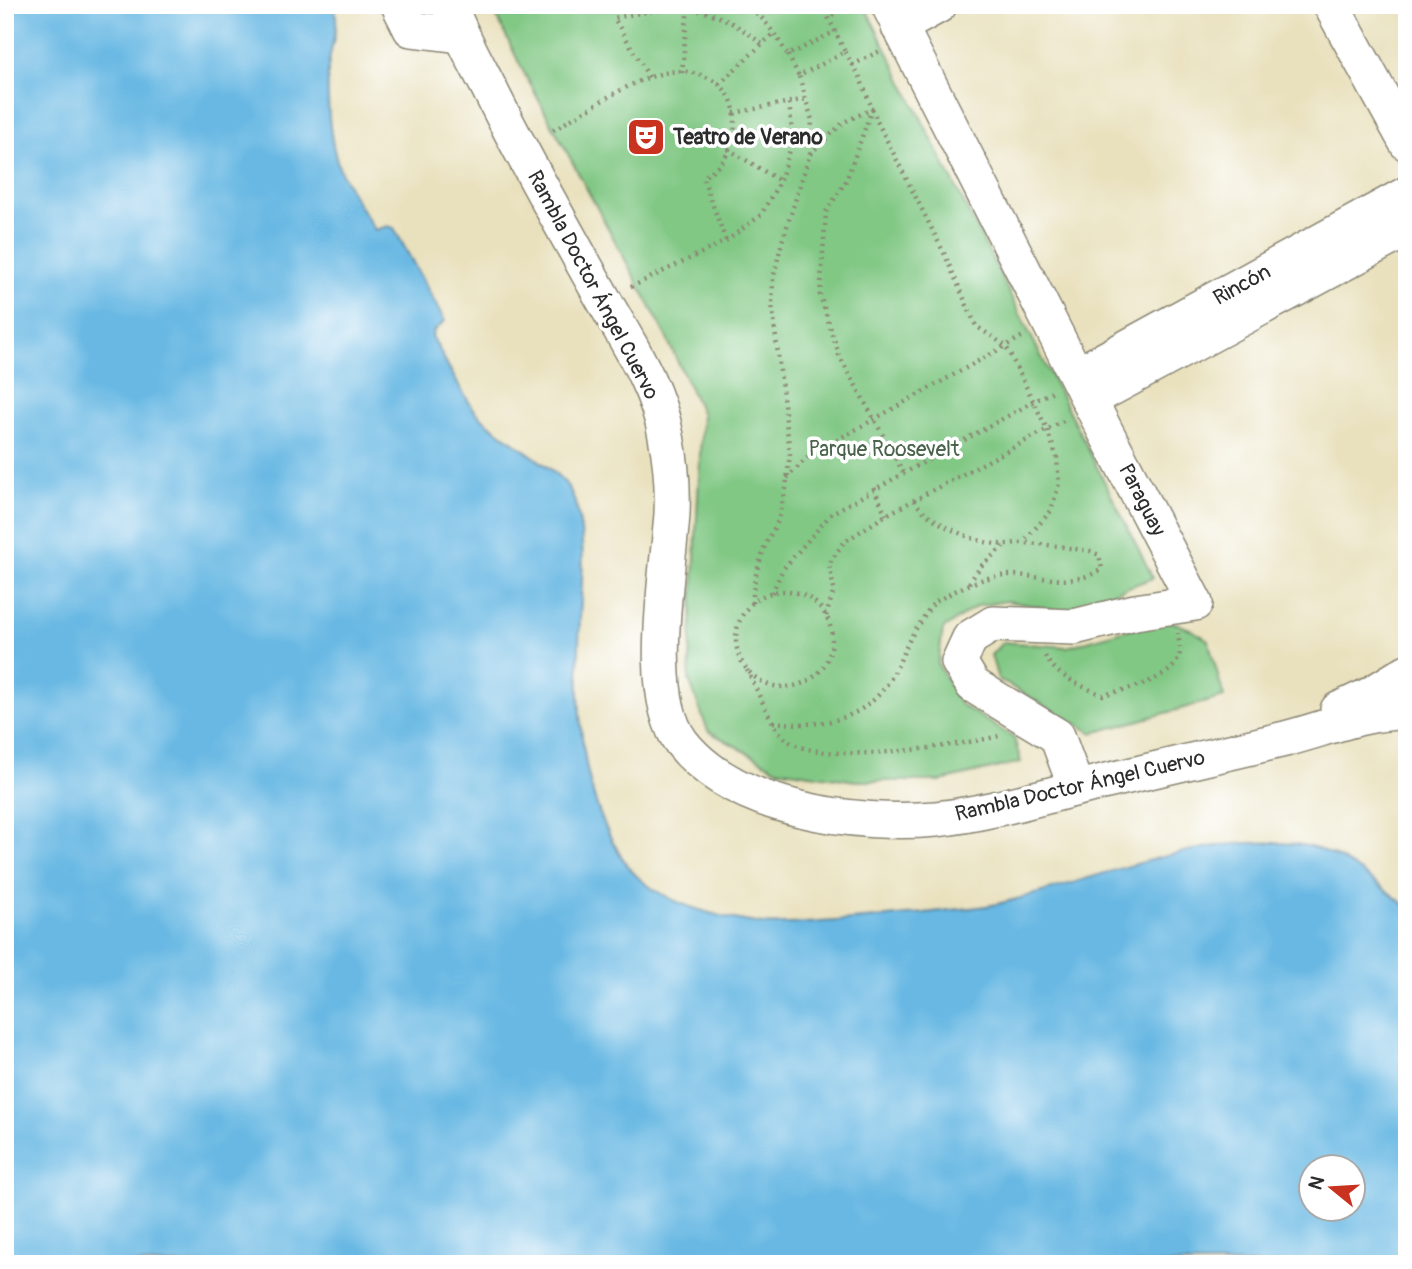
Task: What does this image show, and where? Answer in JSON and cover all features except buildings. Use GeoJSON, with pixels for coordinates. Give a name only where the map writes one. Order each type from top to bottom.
{"type":"FeatureCollection","features":[{"type":"Feature","properties":{"kind":"street"},"geometry":{"type":"LineString","coordinates":[[399,5],[411,29],[455,20]]}},
{"type":"Feature","properties":{"kind":"street"},"geometry":{"type":"LineString","coordinates":[[894,16],[939,5]]}},
{"type":"Feature","properties":{"kind":"street"},"geometry":{"type":"LineString","coordinates":[[1331,5],[1407,143]]}},
{"type":"Feature","properties":{"kind":"street","name":"Paraguay"},"geometry":{"type":"LineString","coordinates":[[894,16],[1195,603],[1135,612],[1074,627],[993,624],[970,638],[958,662],[974,685],[1057,736],[1071,774],[1073,789]]}},
{"type":"Feature","properties":{"kind":"street","name":"Rambla Doctor Ángel Cuervo"},"geometry":{"type":"LineString","coordinates":[[455,20],[648,380],[666,435],[671,470],[672,509],[661,677],[664,704],[683,745],[724,779],[785,805],[835,815],[868,819],[935,819],[1005,807],[1373,715],[1407,712]]}},
{"type":"Feature","properties":{"kind":"street","name":"Rincón"},"geometry":{"type":"LineString","coordinates":[[1083,387],[1407,194]]}},
{"type":"Feature","properties":{"kind":"street","name":"Rincón"},"geometry":{"type":"LineString","coordinates":[[1083,387],[1407,229]]}},
{"type":"Feature","properties":{"kind":"street"},"geometry":{"type":"LineString","coordinates":[[1269,743],[1370,695],[1407,672]]}},
{"type":"Feature","properties":{"kind":"path"},"geometry":{"type":"LineString","coordinates":[[745,5],[774,33],[788,55],[799,76],[812,120],[810,154],[773,279],[776,355],[790,454],[778,521],[765,545],[755,578],[752,603]]}},
{"type":"Feature","properties":{"kind":"path"},"geometry":{"type":"LineString","coordinates":[[822,5],[859,75],[872,109],[944,253],[976,326],[1006,346],[1047,429],[1057,458],[1059,484],[1051,511],[1022,543],[999,545],[981,541],[957,531],[918,508],[914,500]]}},
{"type":"Feature","properties":{"kind":"path"},"geometry":{"type":"LineString","coordinates":[[828,17],[851,5]]}},
{"type":"Feature","properties":{"kind":"path"},"geometry":{"type":"LineString","coordinates":[[649,77],[614,18],[687,7],[712,12],[738,24],[762,44]]}},
{"type":"Feature","properties":{"kind":"path"},"geometry":{"type":"LineString","coordinates":[[682,72],[687,7]]}},
{"type":"Feature","properties":{"kind":"path"},"geometry":{"type":"LineString","coordinates":[[788,55],[836,31]]}},
{"type":"Feature","properties":{"kind":"path"},"geometry":{"type":"LineString","coordinates":[[719,85],[774,33]]}},
{"type":"Feature","properties":{"kind":"path"},"geometry":{"type":"LineString","coordinates":[[799,76],[845,52]]}},
{"type":"Feature","properties":{"kind":"path"},"geometry":{"type":"LineString","coordinates":[[553,130],[649,77],[682,72],[699,74],[719,85],[729,94],[734,113],[733,138],[721,163],[703,178],[726,241]]}},
{"type":"Feature","properties":{"kind":"path"},"geometry":{"type":"LineString","coordinates":[[734,113],[806,99]]}},
{"type":"Feature","properties":{"kind":"path"},"geometry":{"type":"LineString","coordinates":[[604,300],[726,241],[761,215],[780,181],[793,141],[789,102]]}},
{"type":"Feature","properties":{"kind":"path"},"geometry":{"type":"LineString","coordinates":[[810,154],[844,122],[872,109]]}},
{"type":"Feature","properties":{"kind":"path"},"geometry":{"type":"LineString","coordinates":[[872,109],[846,181],[826,212],[820,295],[839,355],[903,472]]}},
{"type":"Feature","properties":{"kind":"path"},"geometry":{"type":"LineString","coordinates":[[728,149],[780,181]]}},
{"type":"Feature","properties":{"kind":"path"},"geometry":{"type":"LineString","coordinates":[[787,478],[810,455],[1006,346]]}},
{"type":"Feature","properties":{"kind":"path"},"geometry":{"type":"LineString","coordinates":[[772,593],[783,569],[832,513],[1032,401]]}},
{"type":"Feature","properties":{"kind":"path"},"geometry":{"type":"LineString","coordinates":[[826,616],[834,590],[829,564],[844,542],[886,515],[1047,429]]}},
{"type":"Feature","properties":{"kind":"path"},"geometry":{"type":"LineString","coordinates":[[874,488],[886,515]]}},
{"type":"Feature","properties":{"kind":"path"},"geometry":{"type":"LineString","coordinates":[[967,586],[981,566],[1007,544]]}},
{"type":"Feature","properties":{"kind":"path"},"geometry":{"type":"LineString","coordinates":[[747,670],[759,680],[773,686],[789,687],[804,683],[817,674],[827,662],[832,631],[826,616],[817,604],[803,595],[788,591],[772,593],[752,603],[737,628],[736,643],[739,657],[773,722],[788,741],[821,752],[911,751],[963,745],[1040,725]]}},
{"type":"Feature","properties":{"kind":"path"},"geometry":{"type":"LineString","coordinates":[[1035,625],[1049,664],[1069,678],[1103,695],[1138,687],[1170,671],[1181,652],[1177,631]]}},
{"type":"Feature","properties":{"kind":"green space","name":"Parque Roosevelt"},"geometry":{"type":"Polygon","coordinates":[[[491,5],[864,5],[1153,578],[1064,611],[1007,601],[977,606],[943,629],[938,664],[960,704],[1014,738],[1021,762],[941,781],[856,781],[777,769],[708,731],[689,680],[702,414],[662,328],[522,69],[491,5]]]}},
{"type":"Feature","properties":{"kind":"green space"},"geometry":{"type":"Polygon","coordinates":[[[1164,619],[1190,629],[1208,640],[1224,697],[1093,733],[998,679],[991,655],[1003,642],[1067,647],[1164,619]]]}},
{"type":"Feature","properties":{"kind":"water"},"geometry":{"type":"Polygon","coordinates":[[[5,5],[333,5],[336,20],[328,69],[329,117],[335,153],[345,181],[375,230],[388,226],[394,228],[445,321],[432,336],[473,409],[556,474],[571,492],[582,538],[579,683],[583,748],[589,779],[598,810],[611,839],[628,866],[655,890],[709,913],[763,924],[866,919],[990,905],[1182,852],[1258,842],[1296,844],[1327,852],[1355,868],[1407,906],[1407,1264],[5,1264],[5,5]]]}},
{"type":"Feature","properties":{"kind":"place","name":"Teatro de Verano"},"geometry":{"type":"Point","coordinates":[646,137]}}]}
